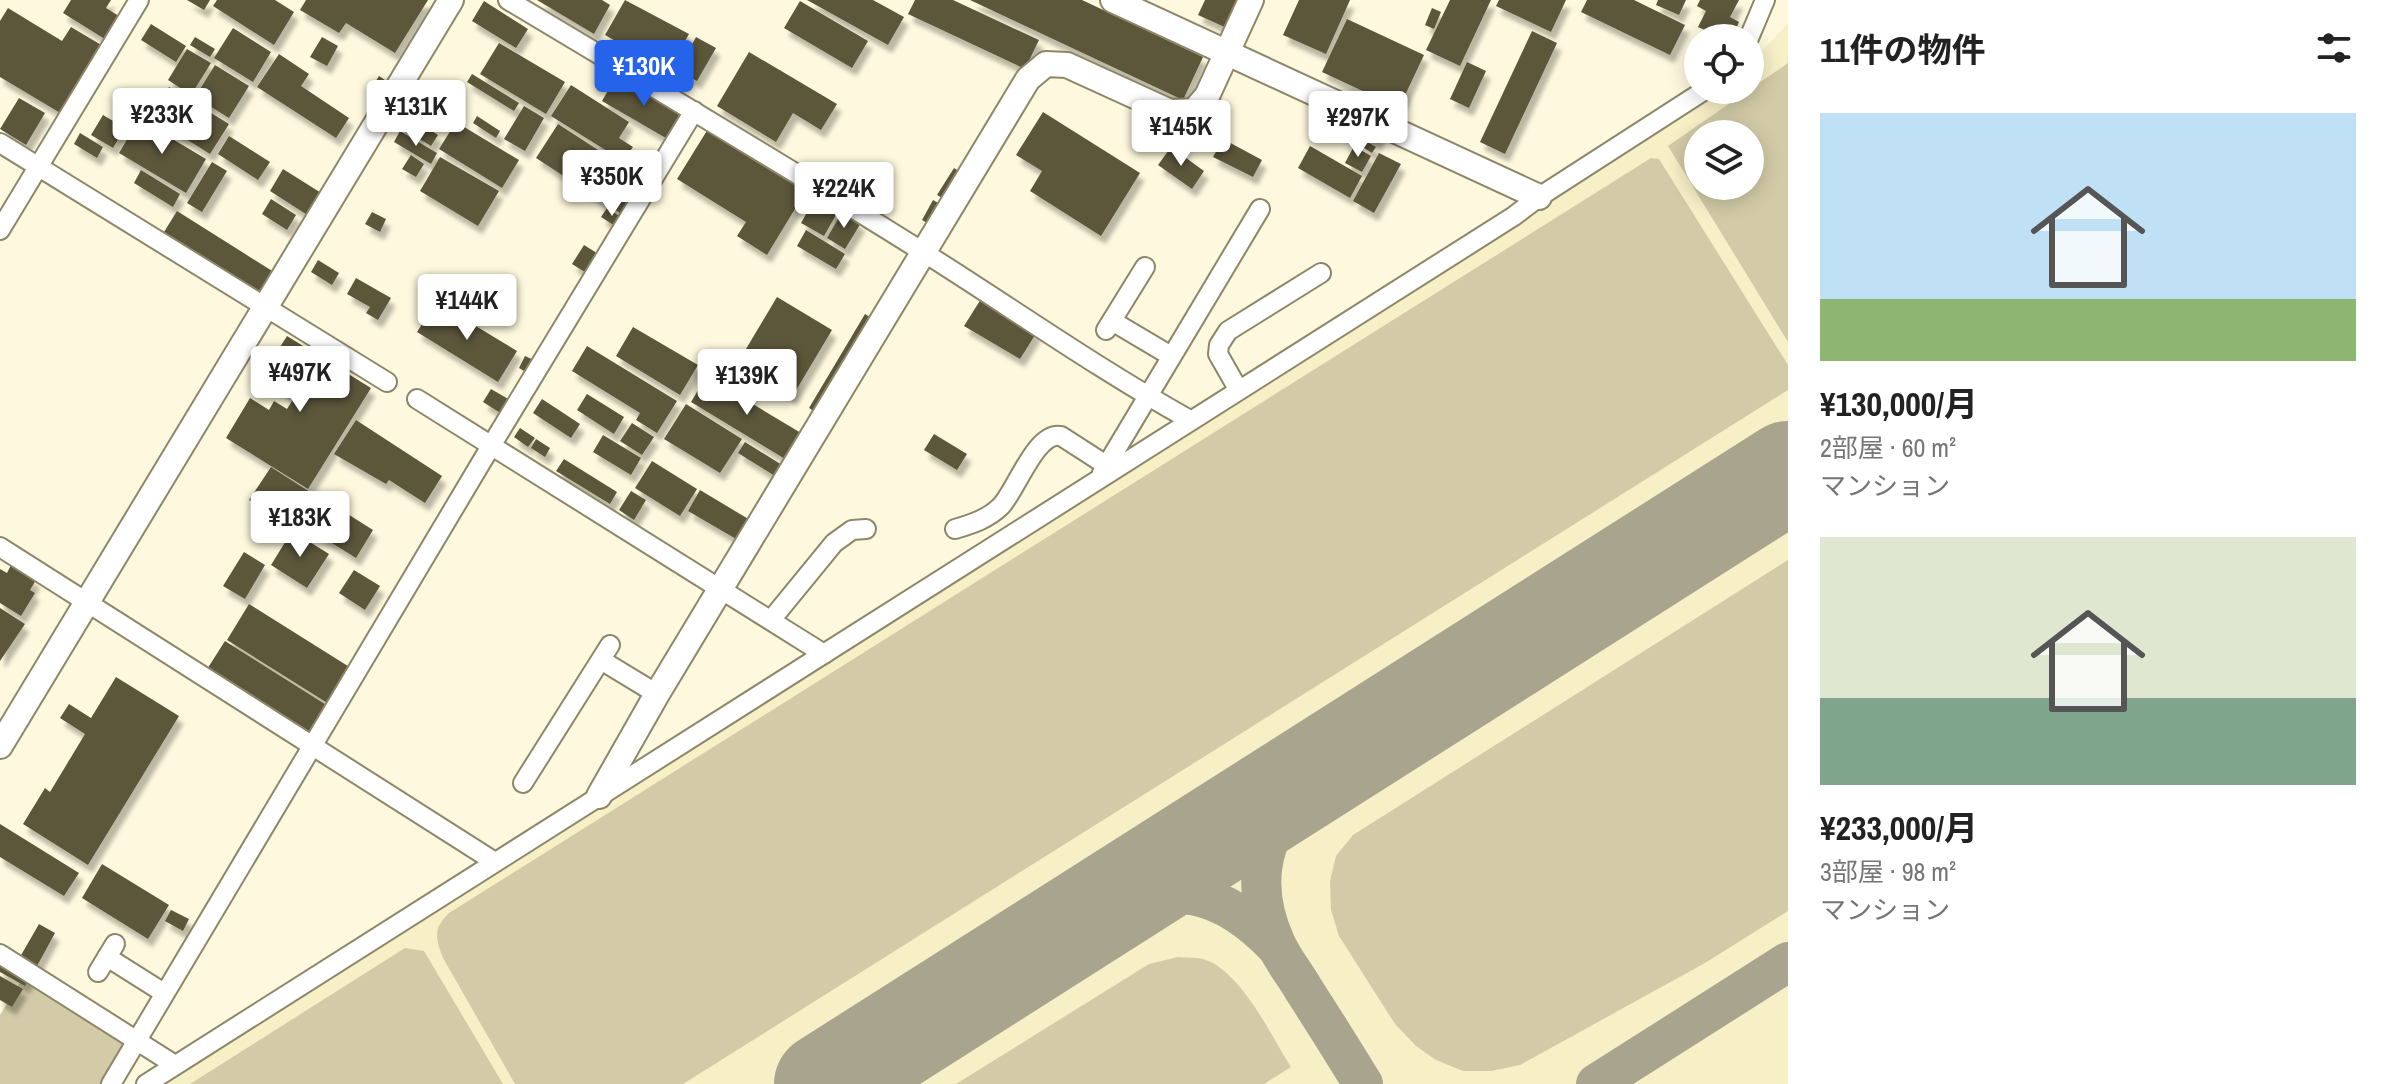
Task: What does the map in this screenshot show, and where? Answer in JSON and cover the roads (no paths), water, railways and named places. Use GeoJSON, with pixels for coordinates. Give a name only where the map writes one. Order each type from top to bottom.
{"type":"FeatureCollection","features":[{"type":"Feature","properties":{"kind":"street"},"geometry":{"type":"LineString","coordinates":[[0,230],[139,0]]}},
{"type":"Feature","properties":{"kind":"street"},"geometry":{"type":"LineString","coordinates":[[0,746],[451,0]]}},
{"type":"Feature","properties":{"kind":"street"},"geometry":{"type":"LineString","coordinates":[[508,0],[694,111],[1190,420]]}},
{"type":"Feature","properties":{"kind":"street"},"geometry":{"type":"LineString","coordinates":[[1113,0],[1539,197]]}},
{"type":"Feature","properties":{"kind":"street"},"geometry":{"type":"LineString","coordinates":[[599,796],[657,694],[1028,79],[1046,64],[1067,65],[1170,112],[1194,111],[1207,96],[1251,0]]}},
{"type":"Feature","properties":{"kind":"street"},"geometry":{"type":"LineString","coordinates":[[1755,24],[1765,0]]}},
{"type":"Feature","properties":{"kind":"street"},"geometry":{"type":"LineString","coordinates":[[146,1084],[824,654],[1103,470],[1190,420],[1514,216],[1684,104]]}},
{"type":"Feature","properties":{"kind":"street"},"geometry":{"type":"LineString","coordinates":[[111,1084],[694,111]]}},
{"type":"Feature","properties":{"kind":"street"},"geometry":{"type":"LineString","coordinates":[[0,143],[387,382]]}},
{"type":"Feature","properties":{"kind":"street"},"geometry":{"type":"LineString","coordinates":[[1103,470],[1260,209]]}},
{"type":"Feature","properties":{"kind":"street"},"geometry":{"type":"LineString","coordinates":[[1145,267],[1109,326],[1171,356]]}},
{"type":"Feature","properties":{"kind":"street"},"geometry":{"type":"LineString","coordinates":[[1238,389],[1218,354],[1222,338],[1228,331],[1321,273]]}},
{"type":"Feature","properties":{"kind":"street"},"geometry":{"type":"LineString","coordinates":[[417,399],[824,654]]}},
{"type":"Feature","properties":{"kind":"street"},"geometry":{"type":"LineString","coordinates":[[955,529],[988,517],[1000,506],[1038,447],[1054,435],[1061,436],[1103,470]]}},
{"type":"Feature","properties":{"kind":"street"},"geometry":{"type":"LineString","coordinates":[[771,620],[834,543],[852,530],[866,529]]}},
{"type":"Feature","properties":{"kind":"street"},"geometry":{"type":"LineString","coordinates":[[0,547],[495,862]]}},
{"type":"Feature","properties":{"kind":"street"},"geometry":{"type":"LineString","coordinates":[[523,783],[605,652],[657,694]]}},
{"type":"Feature","properties":{"kind":"street"},"geometry":{"type":"LineString","coordinates":[[0,954],[175,1065]]}},
{"type":"Feature","properties":{"kind":"street"},"geometry":{"type":"LineString","coordinates":[[107,958],[164,993]]}}]}
